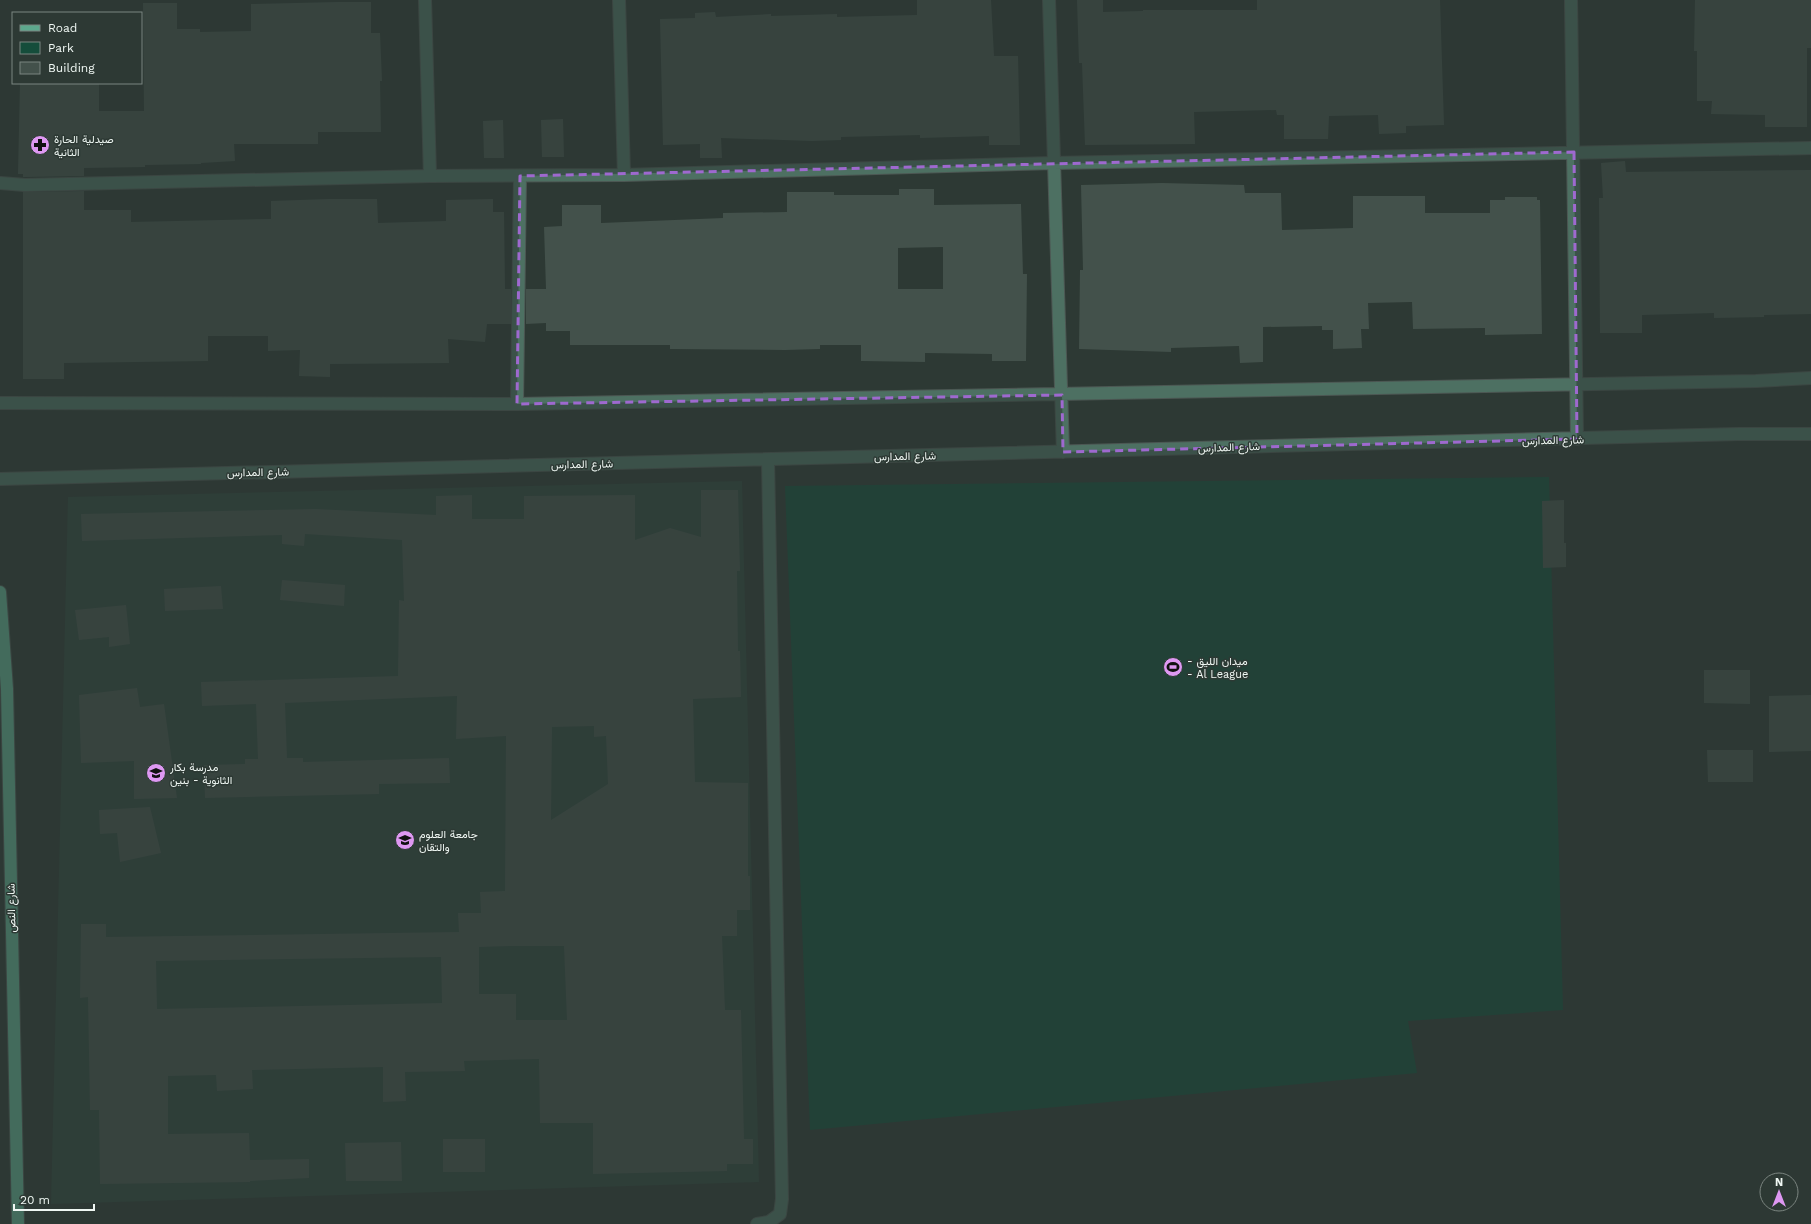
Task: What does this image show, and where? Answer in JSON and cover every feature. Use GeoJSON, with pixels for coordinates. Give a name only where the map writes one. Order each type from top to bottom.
{"type":"FeatureCollection","features":[{"type":"Feature","properties":{"kind":"main road","name":"شارع النص"},"geometry":{"type":"LineString","coordinates":[[0,592],[8,689],[18,1224]]}},
{"type":"Feature","properties":{"kind":"street"},"geometry":{"type":"LineString","coordinates":[[425,0],[430,176]]}},
{"type":"Feature","properties":{"kind":"street"},"geometry":{"type":"LineString","coordinates":[[620,0],[624,175]]}},
{"type":"Feature","properties":{"kind":"street"},"geometry":{"type":"LineString","coordinates":[[1049,0],[1063,452]]}},
{"type":"Feature","properties":{"kind":"street"},"geometry":{"type":"LineString","coordinates":[[1571,0],[1577,439]]}},
{"type":"Feature","properties":{"kind":"street"},"geometry":{"type":"LineString","coordinates":[[0,183],[25,185],[430,176],[624,175],[1054,163],[1811,148]]}},
{"type":"Feature","properties":{"kind":"street"},"geometry":{"type":"LineString","coordinates":[[517,404],[520,176]]}},
{"type":"Feature","properties":{"kind":"street"},"geometry":{"type":"LineString","coordinates":[[0,404],[517,404],[1756,382],[1811,378]]}},
{"type":"Feature","properties":{"kind":"street","name":"شارع المدارس"},"geometry":{"type":"LineString","coordinates":[[0,479],[1738,434],[1811,434]]}},
{"type":"Feature","properties":{"kind":"street"},"geometry":{"type":"LineString","coordinates":[[757,1224],[769,1222],[780,1214],[782,1199],[768,460]]}},
{"type":"Feature","properties":{"kind":"highlighted area"},"geometry":{"type":"Polygon","coordinates":[[[1574,152],[1577,439],[1063,452],[1062,395],[517,404],[520,176],[1574,152]]]}},
{"type":"Feature","properties":{"kind":"shaded area","name":"جامعة العلوم والتقان"},"geometry":{"type":"Polygon","coordinates":[[[742,481],[759,1182],[51,1204],[68,497],[742,481]]]}},
{"type":"Feature","properties":{"kind":"green space","name":"- ميدان الليق - Al League"},"geometry":{"type":"Polygon","coordinates":[[[1549,477],[1563,1010],[1408,1021],[1417,1073],[810,1130],[785,486],[1549,477]]]}},
{"type":"Feature","properties":{"kind":"building"},"geometry":{"type":"Polygon","coordinates":[[[917,0],[991,0],[994,56],[1018,56],[1020,145],[989,145],[989,136],[920,138],[920,135],[841,137],[841,140],[812,141],[721,138],[722,158],[700,158],[700,144],[663,145],[660,19],[695,18],[695,13],[715,12],[716,17],[771,14],[771,16],[837,14],[837,17],[917,15],[917,0]]]}},
{"type":"Feature","properties":{"kind":"building"},"geometry":{"type":"Polygon","coordinates":[[[1077,0],[1103,0],[1103,12],[1143,10],[1257,10],[1257,0],[1440,0],[1444,125],[1406,126],[1406,133],[1379,134],[1378,115],[1329,116],[1328,139],[1284,139],[1284,115],[1277,115],[1276,110],[1194,112],[1195,144],[1085,145],[1082,63],[1079,63],[1077,0]]]}},
{"type":"Feature","properties":{"kind":"building"},"geometry":{"type":"Polygon","coordinates":[[[1695,0],[1811,0],[1811,48],[1807,48],[1807,127],[1765,127],[1765,115],[1711,114],[1712,101],[1697,101],[1697,51],[1694,51],[1695,0]]]}},
{"type":"Feature","properties":{"kind":"building"},"geometry":{"type":"Polygon","coordinates":[[[371,2],[371,33],[380,33],[382,81],[380,81],[381,132],[318,132],[318,144],[234,144],[235,161],[201,164],[145,165],[145,167],[84,168],[84,176],[23,177],[23,174],[18,174],[20,84],[99,84],[99,111],[144,111],[143,3],[177,3],[177,29],[200,29],[200,32],[251,31],[251,4],[371,2]]]}},
{"type":"Feature","properties":{"kind":"building"},"geometry":{"type":"Polygon","coordinates":[[[563,119],[564,157],[542,157],[541,120],[563,119]]]}},
{"type":"Feature","properties":{"kind":"building"},"geometry":{"type":"Polygon","coordinates":[[[503,120],[504,158],[484,158],[483,121],[503,120]]]}},
{"type":"Feature","properties":{"kind":"building"},"geometry":{"type":"Polygon","coordinates":[[[1625,161],[1626,172],[1811,170],[1811,314],[1714,318],[1714,313],[1642,315],[1642,333],[1600,333],[1599,198],[1603,198],[1601,163],[1625,161]]]}},
{"type":"Feature","properties":{"kind":"building"},"geometry":{"type":"Polygon","coordinates":[[[1162,183],[1244,185],[1245,193],[1281,193],[1282,230],[1353,228],[1353,196],[1425,196],[1425,213],[1490,213],[1490,200],[1505,200],[1505,197],[1537,197],[1537,200],[1540,200],[1542,334],[1485,335],[1485,328],[1413,329],[1412,302],[1368,303],[1369,329],[1361,329],[1362,348],[1333,349],[1333,330],[1322,330],[1322,326],[1263,327],[1263,362],[1240,363],[1239,346],[1171,348],[1171,352],[1079,349],[1080,270],[1083,270],[1081,185],[1162,183]]]}},
{"type":"Feature","properties":{"kind":"building"},"geometry":{"type":"Polygon","coordinates":[[[899,189],[934,189],[934,205],[1021,204],[1023,274],[1027,274],[1026,361],[992,361],[992,354],[925,353],[925,362],[861,361],[861,345],[820,345],[820,349],[785,350],[670,349],[670,345],[570,345],[570,331],[546,331],[546,323],[526,324],[526,289],[546,289],[544,227],[562,226],[562,205],[601,205],[601,223],[723,218],[723,213],[787,212],[787,192],[834,192],[834,195],[899,195],[899,189]],[[943,247],[898,248],[898,289],[943,289],[943,247]]]}},
{"type":"Feature","properties":{"kind":"building"},"geometry":{"type":"Polygon","coordinates":[[[84,191],[84,210],[131,210],[131,222],[271,219],[271,201],[329,199],[377,199],[378,223],[446,221],[446,200],[493,199],[493,212],[504,212],[505,289],[511,289],[511,324],[487,324],[485,342],[448,339],[449,363],[330,364],[330,377],[299,376],[300,350],[268,351],[268,336],[208,336],[208,361],[64,363],[64,379],[23,379],[23,192],[84,191]]]}},
{"type":"Feature","properties":{"kind":"building"},"geometry":{"type":"Polygon","coordinates":[[[701,490],[738,490],[740,571],[737,571],[738,651],[740,651],[741,697],[693,699],[695,782],[748,783],[748,876],[750,876],[750,910],[737,910],[737,936],[722,936],[725,1010],[741,1010],[744,1139],[753,1139],[753,1164],[727,1164],[727,1171],[593,1174],[593,1123],[540,1123],[539,1059],[464,1061],[465,1071],[405,1072],[406,1101],[383,1102],[383,1067],[252,1070],[253,1089],[217,1091],[216,1075],[168,1076],[168,1134],[249,1133],[250,1160],[309,1159],[309,1178],[250,1182],[100,1184],[99,1110],[90,1110],[88,997],[80,998],[81,924],[106,924],[106,937],[459,932],[458,913],[481,913],[480,892],[505,891],[506,736],[456,739],[457,696],[285,703],[287,758],[303,758],[303,762],[449,758],[450,783],[379,784],[379,794],[205,798],[204,765],[245,764],[245,759],[258,759],[256,704],[202,706],[201,682],[398,676],[399,600],[404,601],[402,540],[305,534],[304,546],[282,544],[282,535],[82,541],[81,514],[316,509],[436,515],[436,496],[472,495],[472,519],[524,519],[524,496],[635,495],[635,540],[670,528],[701,537],[701,490]],[[594,726],[552,727],[551,820],[608,784],[606,736],[594,737],[594,726]],[[564,946],[479,947],[479,994],[516,994],[516,1020],[567,1020],[564,946]],[[441,957],[156,961],[157,1009],[442,1003],[441,957]]]}},
{"type":"Feature","properties":{"kind":"building"},"geometry":{"type":"Polygon","coordinates":[[[1564,500],[1564,543],[1566,543],[1566,567],[1543,568],[1542,501],[1564,500]]]}},
{"type":"Feature","properties":{"kind":"building"},"geometry":{"type":"Polygon","coordinates":[[[282,580],[345,585],[344,606],[280,600],[282,580]]]}},
{"type":"Feature","properties":{"kind":"building"},"geometry":{"type":"Polygon","coordinates":[[[221,586],[223,609],[165,611],[164,589],[221,586]]]}},
{"type":"Feature","properties":{"kind":"building"},"geometry":{"type":"Polygon","coordinates":[[[126,605],[130,644],[109,647],[109,637],[79,640],[75,610],[126,605]]]}},
{"type":"Feature","properties":{"kind":"building"},"geometry":{"type":"Polygon","coordinates":[[[1704,670],[1750,670],[1750,704],[1704,703],[1704,670]]]}},
{"type":"Feature","properties":{"kind":"building"},"geometry":{"type":"Polygon","coordinates":[[[137,688],[140,707],[164,704],[177,798],[134,799],[134,761],[81,763],[79,695],[137,688]]]}},
{"type":"Feature","properties":{"kind":"building"},"geometry":{"type":"Polygon","coordinates":[[[1811,695],[1811,751],[1769,752],[1769,696],[1811,695]]]}},
{"type":"Feature","properties":{"kind":"building"},"geometry":{"type":"Polygon","coordinates":[[[1707,750],[1753,750],[1753,782],[1708,782],[1707,750]]]}},
{"type":"Feature","properties":{"kind":"building"},"geometry":{"type":"Polygon","coordinates":[[[150,807],[161,853],[120,862],[117,833],[100,834],[99,810],[150,807]]]}},
{"type":"Feature","properties":{"kind":"building"},"geometry":{"type":"Polygon","coordinates":[[[443,1139],[485,1139],[485,1172],[443,1172],[443,1139]]]}},
{"type":"Feature","properties":{"kind":"building"},"geometry":{"type":"Polygon","coordinates":[[[401,1142],[402,1181],[346,1181],[345,1143],[401,1142]]]}},
{"type":"Feature","properties":{"kind":"place","name":"صيدلية الحارة الثانية"},"geometry":{"type":"Point","coordinates":[40,145]}},
{"type":"Feature","properties":{"kind":"place","name":"- ميدان الليق - Al League"},"geometry":{"type":"Point","coordinates":[1173,667]}},
{"type":"Feature","properties":{"kind":"place","name":"مدرسة بكار الثانوية - بنين"},"geometry":{"type":"Point","coordinates":[156,773]}},
{"type":"Feature","properties":{"kind":"place","name":"جامعة العلوم والتقان"},"geometry":{"type":"Point","coordinates":[405,840]}}]}
